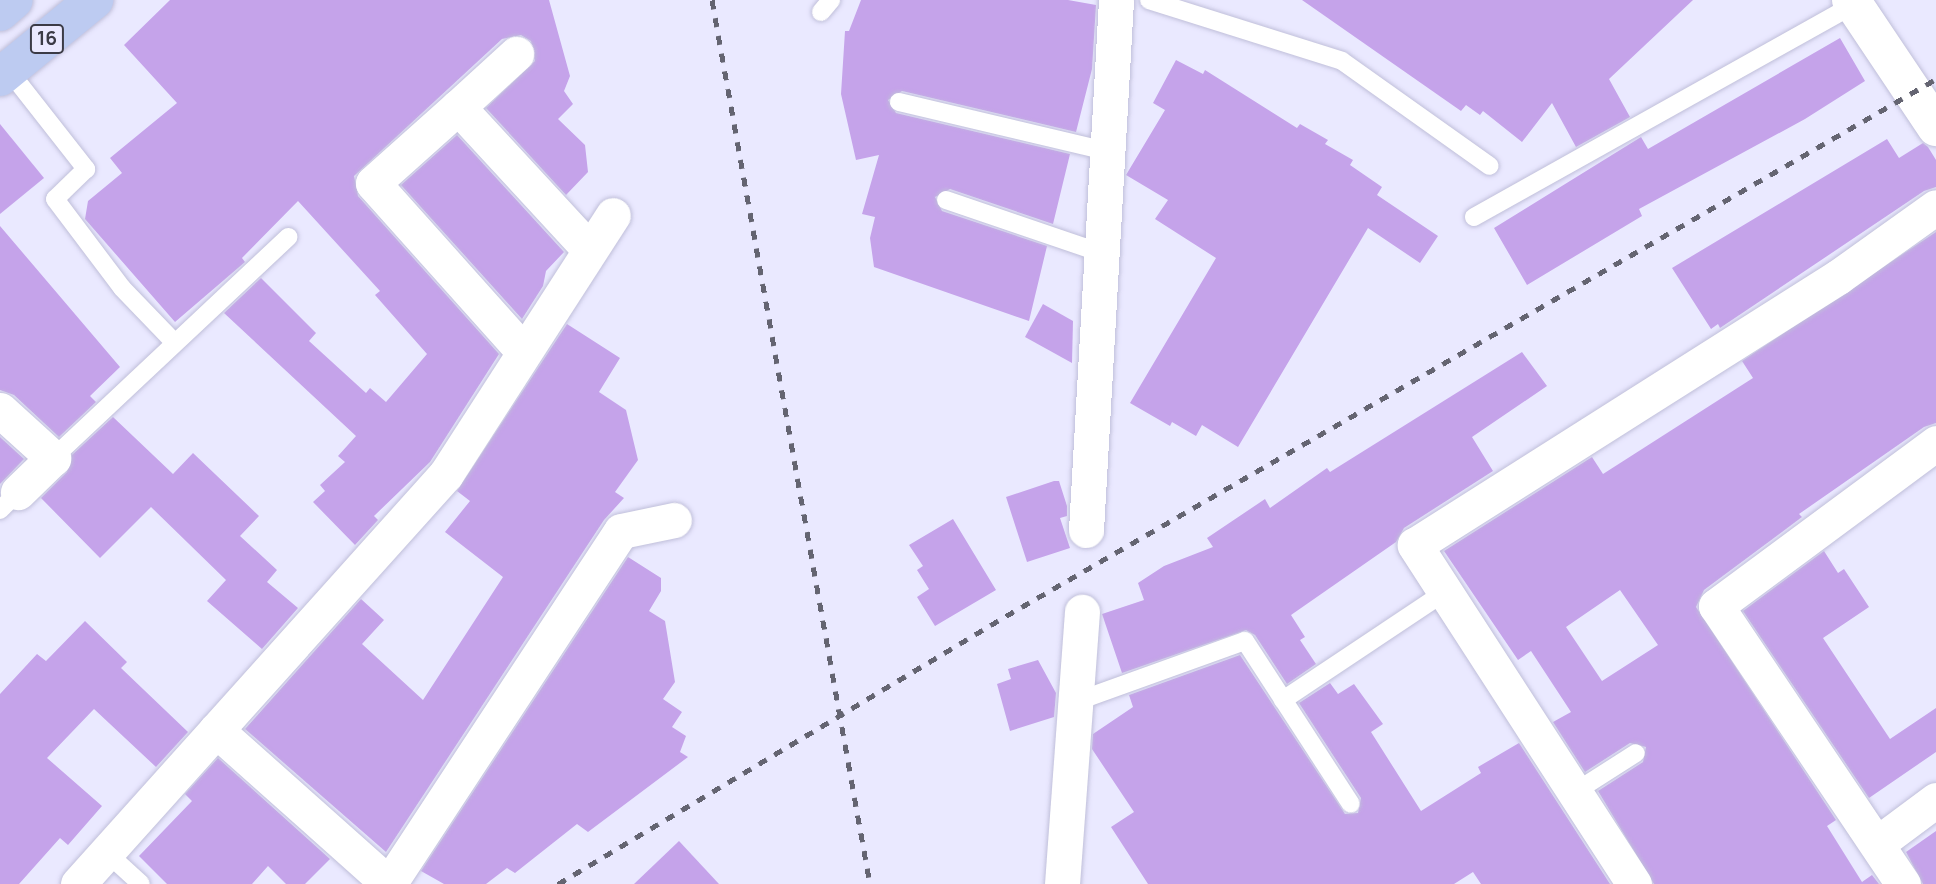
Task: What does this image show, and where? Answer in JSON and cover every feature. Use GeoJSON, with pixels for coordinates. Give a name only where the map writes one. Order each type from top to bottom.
{"type":"FeatureCollection","features":[{"type":"Feature","properties":{"kind":"main road","name":"16"},"geometry":{"type":"LineString","coordinates":[[0,12],[15,0]]}},
{"type":"Feature","properties":{"kind":"main road","name":"16"},"geometry":{"type":"LineString","coordinates":[[3,69],[94,0]]}},
{"type":"Feature","properties":{"kind":"street"},"geometry":{"type":"LineString","coordinates":[[1086,530],[1115,0]]}},
{"type":"Feature","properties":{"kind":"street"},"geometry":{"type":"LineString","coordinates":[[1852,3],[1936,127]]}},
{"type":"Feature","properties":{"kind":"street"},"geometry":{"type":"LineString","coordinates":[[516,54],[373,183],[523,351]]}},
{"type":"Feature","properties":{"kind":"street"},"geometry":{"type":"LineString","coordinates":[[458,107],[588,248]]}},
{"type":"Feature","properties":{"kind":"street"},"geometry":{"type":"LineString","coordinates":[[1634,884],[1415,545],[1838,277],[1936,206]]}},
{"type":"Feature","properties":{"kind":"street"},"geometry":{"type":"LineString","coordinates":[[78,884],[446,474],[588,248],[613,215]]}},
{"type":"Feature","properties":{"kind":"street"},"geometry":{"type":"LineString","coordinates":[[0,410],[53,458],[9,501]]}},
{"type":"Feature","properties":{"kind":"street"},"geometry":{"type":"LineString","coordinates":[[1903,884],[1878,843],[1716,606],[1936,443]]}},
{"type":"Feature","properties":{"kind":"street"},"geometry":{"type":"LineString","coordinates":[[216,730],[389,884],[621,531],[674,520]]}},
{"type":"Feature","properties":{"kind":"street"},"geometry":{"type":"LineString","coordinates":[[1062,884],[1078,701],[1082,612]]}},
{"type":"Feature","properties":{"kind":"street"},"geometry":{"type":"LineString","coordinates":[[1878,843],[1936,800]]}},
{"type":"Feature","properties":{"kind":"lane"},"geometry":{"type":"LineString","coordinates":[[1149,0],[1342,61],[1490,166]]}},
{"type":"Feature","properties":{"kind":"lane"},"geometry":{"type":"LineString","coordinates":[[1474,217],[1852,3]]}},
{"type":"Feature","properties":{"kind":"lane"},"geometry":{"type":"LineString","coordinates":[[3,69],[86,169],[55,200],[122,288],[174,342]]}},
{"type":"Feature","properties":{"kind":"lane"},"geometry":{"type":"LineString","coordinates":[[899,102],[1107,151]]}},
{"type":"Feature","properties":{"kind":"lane"},"geometry":{"type":"LineString","coordinates":[[946,200],[1102,253]]}},
{"type":"Feature","properties":{"kind":"lane"},"geometry":{"type":"LineString","coordinates":[[53,458],[288,237]]}},
{"type":"Feature","properties":{"kind":"lane"},"geometry":{"type":"LineString","coordinates":[[1283,700],[1446,592]]}},
{"type":"Feature","properties":{"kind":"lane"},"geometry":{"type":"LineString","coordinates":[[1078,701],[1245,641],[1351,804]]}},
{"type":"Feature","properties":{"kind":"lane"},"geometry":{"type":"LineString","coordinates":[[1575,792],[1636,753]]}},
{"type":"Feature","properties":{"kind":"lane"},"geometry":{"type":"LineString","coordinates":[[106,852],[141,884]]}},
{"type":"Feature","properties":{"kind":"building"},"geometry":{"type":"Polygon","coordinates":[[[170,0],[549,0],[570,76],[564,91],[573,104],[558,119],[585,145],[588,172],[566,195],[486,108],[535,61],[531,41],[521,35],[502,39],[354,176],[358,196],[499,354],[430,462],[374,516],[378,520],[355,545],[313,502],[325,491],[320,485],[345,462],[338,456],[356,436],[224,313],[261,278],[316,333],[309,341],[366,393],[370,388],[386,402],[427,354],[375,295],[380,291],[298,201],[242,258],[245,262],[175,322],[85,219],[88,201],[122,173],[110,158],[177,103],[124,45],[170,0]]]}},
{"type":"Feature","properties":{"kind":"building"},"geometry":{"type":"Polygon","coordinates":[[[861,0],[1068,0],[1096,5],[1092,69],[1076,132],[902,91],[888,100],[896,113],[1070,154],[1053,224],[950,189],[935,197],[942,211],[1047,246],[1029,321],[874,267],[870,238],[875,217],[862,214],[879,155],[856,160],[841,94],[845,31],[849,31],[861,0]]]}},
{"type":"Feature","properties":{"kind":"building"},"geometry":{"type":"Polygon","coordinates":[[[1302,0],[1693,0],[1609,79],[1630,117],[1576,147],[1552,103],[1522,142],[1483,111],[1480,115],[1466,105],[1461,111],[1302,0]]]}},
{"type":"Feature","properties":{"kind":"building"},"geometry":{"type":"Polygon","coordinates":[[[1840,38],[1865,81],[1805,119],[1639,209],[1642,216],[1527,285],[1494,228],[1641,137],[1648,149],[1840,38]]]}},
{"type":"Feature","properties":{"kind":"building"},"geometry":{"type":"Polygon","coordinates":[[[1176,60],[1203,74],[1205,70],[1297,128],[1300,124],[1328,140],[1325,144],[1353,160],[1350,165],[1382,187],[1377,195],[1438,236],[1420,263],[1368,228],[1238,447],[1202,425],[1196,436],[1172,422],[1170,426],[1130,403],[1216,258],[1155,219],[1168,200],[1126,175],[1165,110],[1153,103],[1176,60]]]}},
{"type":"Feature","properties":{"kind":"building"},"geometry":{"type":"Polygon","coordinates":[[[0,124],[44,178],[0,214],[0,124]]]}},
{"type":"Feature","properties":{"kind":"building"},"geometry":{"type":"Polygon","coordinates":[[[457,135],[564,252],[546,271],[543,286],[522,319],[401,185],[457,135]]]}},
{"type":"Feature","properties":{"kind":"building"},"geometry":{"type":"Polygon","coordinates":[[[1887,139],[1899,158],[1923,143],[1928,147],[1936,160],[1936,187],[1924,191],[1720,328],[1718,324],[1711,329],[1672,268],[1887,139]]]}},
{"type":"Feature","properties":{"kind":"building"},"geometry":{"type":"Polygon","coordinates":[[[0,226],[120,367],[90,396],[96,402],[59,437],[14,395],[0,390],[0,226]]]}},
{"type":"Feature","properties":{"kind":"building"},"geometry":{"type":"Polygon","coordinates":[[[1936,232],[1936,423],[1924,427],[1799,514],[1802,517],[1704,590],[1696,607],[1836,820],[1827,826],[1862,882],[1872,875],[1879,884],[1654,884],[1598,791],[1643,762],[1646,747],[1630,743],[1585,772],[1553,722],[1571,712],[1531,651],[1518,660],[1444,551],[1592,457],[1603,474],[1753,378],[1742,361],[1936,232]],[[1620,590],[1566,627],[1602,681],[1658,645],[1620,590]]]}},
{"type":"Feature","properties":{"kind":"building"},"geometry":{"type":"Polygon","coordinates":[[[1043,304],[1073,321],[1072,363],[1025,337],[1043,304]]]}},
{"type":"Feature","properties":{"kind":"building"},"geometry":{"type":"Polygon","coordinates":[[[567,324],[620,358],[599,392],[626,410],[638,460],[615,492],[624,498],[604,520],[386,852],[245,729],[361,599],[384,620],[362,644],[423,700],[503,577],[445,532],[470,501],[457,491],[567,324]]]}},
{"type":"Feature","properties":{"kind":"building"},"geometry":{"type":"Polygon","coordinates":[[[1522,352],[1547,386],[1472,437],[1493,471],[1404,528],[1396,542],[1291,615],[1305,637],[1300,640],[1316,664],[1287,684],[1255,635],[1246,630],[1122,673],[1102,614],[1144,600],[1138,583],[1164,566],[1213,547],[1207,538],[1265,499],[1270,508],[1327,468],[1330,472],[1522,352]]]}},
{"type":"Feature","properties":{"kind":"building"},"geometry":{"type":"Polygon","coordinates":[[[113,417],[173,474],[193,453],[259,516],[240,536],[277,570],[267,582],[298,608],[262,649],[207,601],[226,580],[151,507],[100,558],[41,498],[67,472],[72,455],[113,417]]]}},
{"type":"Feature","properties":{"kind":"building"},"geometry":{"type":"Polygon","coordinates":[[[0,437],[24,459],[0,484],[0,437]]]}},
{"type":"Feature","properties":{"kind":"building"},"geometry":{"type":"Polygon","coordinates":[[[1059,481],[1067,506],[1067,516],[1060,518],[1070,548],[1027,562],[1006,497],[1059,481]]]}},
{"type":"Feature","properties":{"kind":"building"},"geometry":{"type":"Polygon","coordinates":[[[953,519],[996,590],[935,626],[917,597],[929,589],[917,570],[923,566],[909,545],[953,519]]]}},
{"type":"Feature","properties":{"kind":"building"},"geometry":{"type":"Polygon","coordinates":[[[1824,551],[1838,573],[1844,569],[1869,607],[1823,638],[1890,739],[1936,708],[1936,752],[1869,798],[1743,611],[1824,551]]]}},
{"type":"Feature","properties":{"kind":"building"},"geometry":{"type":"Polygon","coordinates":[[[628,557],[661,578],[661,591],[649,611],[665,621],[675,682],[663,699],[682,712],[672,727],[686,736],[680,752],[688,757],[588,832],[577,824],[515,873],[507,868],[486,884],[444,884],[421,871],[628,557]]]}},
{"type":"Feature","properties":{"kind":"building"},"geometry":{"type":"Polygon","coordinates":[[[85,621],[127,662],[121,668],[188,732],[156,767],[94,709],[47,758],[102,806],[68,845],[60,838],[19,884],[0,884],[0,694],[37,654],[46,661],[85,621]]]}},
{"type":"Feature","properties":{"kind":"building"},"geometry":{"type":"Polygon","coordinates":[[[1240,655],[1345,814],[1358,813],[1361,798],[1299,703],[1330,683],[1338,694],[1354,684],[1383,724],[1371,732],[1421,811],[1481,773],[1478,767],[1519,743],[1610,884],[1481,884],[1473,872],[1454,884],[1148,884],[1111,827],[1134,812],[1092,749],[1093,734],[1133,707],[1129,695],[1240,655]]]}},
{"type":"Feature","properties":{"kind":"building"},"geometry":{"type":"Polygon","coordinates":[[[1038,660],[1056,693],[1054,717],[1010,731],[997,684],[1011,679],[1008,669],[1038,660]]]}},
{"type":"Feature","properties":{"kind":"building"},"geometry":{"type":"Polygon","coordinates":[[[218,758],[330,859],[305,884],[286,884],[268,866],[252,884],[167,884],[139,856],[192,801],[185,794],[218,758]]]}},
{"type":"Feature","properties":{"kind":"building"},"geometry":{"type":"Polygon","coordinates":[[[1936,831],[1936,884],[1923,884],[1906,852],[1936,831]]]}},
{"type":"Feature","properties":{"kind":"building"},"geometry":{"type":"Polygon","coordinates":[[[679,841],[719,884],[634,884],[679,841]]]}},
{"type":"Feature","properties":{"kind":"railway"},"geometry":{"type":"LineString","coordinates":[[712,0],[870,884]]}},
{"type":"Feature","properties":{"kind":"railway"},"geometry":{"type":"LineString","coordinates":[[558,884],[1006,616],[1936,79]]}}]}
